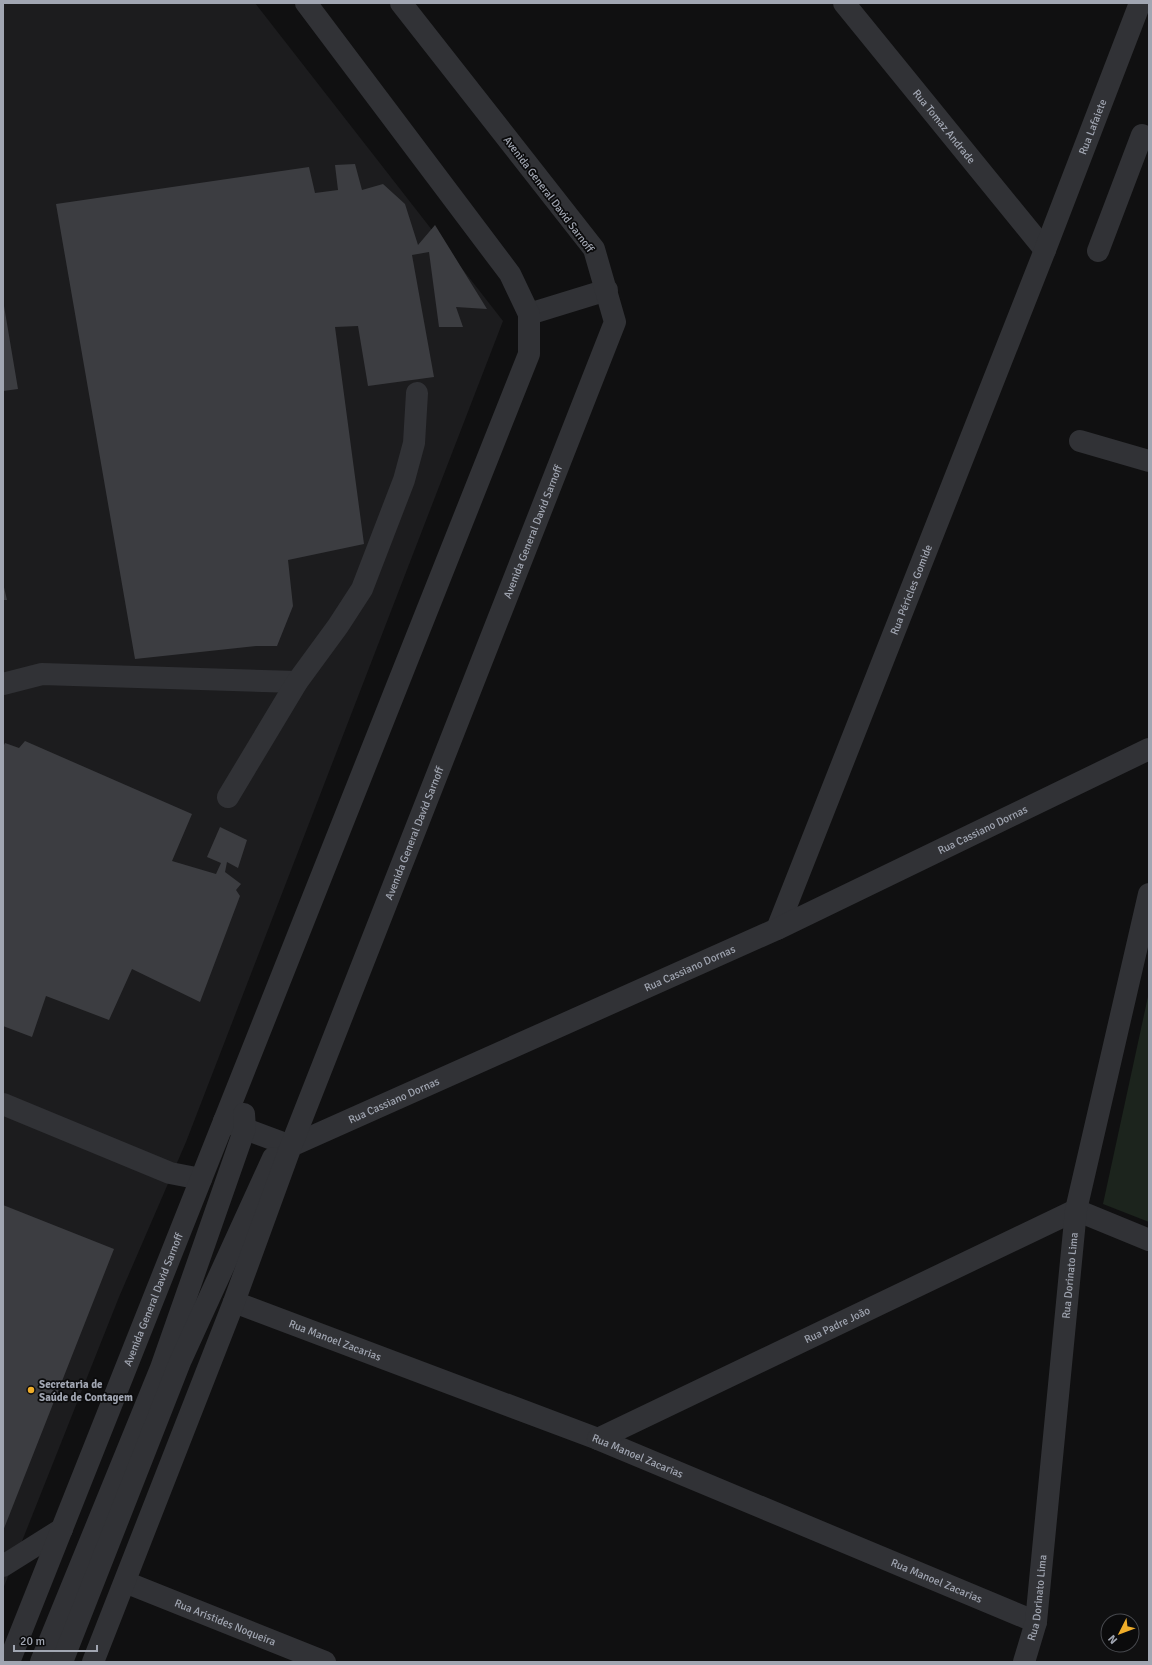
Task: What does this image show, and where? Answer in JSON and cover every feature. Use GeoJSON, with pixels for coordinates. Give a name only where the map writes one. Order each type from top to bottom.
{"type":"FeatureCollection","features":[{"type":"Feature","properties":{"kind":"street","name":"Avenida General David Sarnoff"},"geometry":{"type":"LineString","coordinates":[[9,1662],[529,354],[529,314],[510,274],[306,3]]}},
{"type":"Feature","properties":{"kind":"street","name":"Avenida General David Sarnoff"},"geometry":{"type":"LineString","coordinates":[[62,1662],[180,1362],[286,1144],[308,1104],[615,322],[607,290],[594,250],[401,3]]}},
{"type":"Feature","properties":{"kind":"street","name":"Rua Tomaz Andrade"},"geometry":{"type":"LineString","coordinates":[[844,3],[1045,250]]}},
{"type":"Feature","properties":{"kind":"street","name":"Rua Lafaiete"},"geometry":{"type":"LineString","coordinates":[[1045,250],[1140,3]]}},
{"type":"Feature","properties":{"kind":"street"},"geometry":{"type":"LineString","coordinates":[[1098,251],[1142,135],[1149,138]]}},
{"type":"Feature","properties":{"kind":"street","name":"Rua Péricles Gomide"},"geometry":{"type":"LineString","coordinates":[[777,929],[1045,250]]}},
{"type":"Feature","properties":{"kind":"street"},"geometry":{"type":"LineString","coordinates":[[529,314],[607,290]]}},
{"type":"Feature","properties":{"kind":"street"},"geometry":{"type":"LineString","coordinates":[[228,797],[297,682],[338,626],[362,589],[404,480],[414,443],[417,393]]}},
{"type":"Feature","properties":{"kind":"street"},"geometry":{"type":"LineString","coordinates":[[1080,441],[1149,461]]}},
{"type":"Feature","properties":{"kind":"street"},"geometry":{"type":"LineString","coordinates":[[3,684],[42,674],[297,682]]}},
{"type":"Feature","properties":{"kind":"street","name":"Rua Cassiano Dornas"},"geometry":{"type":"LineString","coordinates":[[286,1144],[777,929],[1149,750]]}},
{"type":"Feature","properties":{"kind":"street","name":"Rua Dorinato Lima"},"geometry":{"type":"LineString","coordinates":[[1024,1662],[1036,1622],[1076,1210],[1149,894]]}},
{"type":"Feature","properties":{"kind":"street","name":"Avenida General David Sarnoff"},"geometry":{"type":"LineString","coordinates":[[42,1662],[161,1368],[245,1128],[244,1071]]}},
{"type":"Feature","properties":{"kind":"street"},"geometry":{"type":"LineString","coordinates":[[3,1104],[170,1173],[201,1179]]}},
{"type":"Feature","properties":{"kind":"street"},"geometry":{"type":"LineString","coordinates":[[224,1121],[286,1144]]}},
{"type":"Feature","properties":{"kind":"street","name":"Avenida General David Sarnoff"},"geometry":{"type":"LineString","coordinates":[[93,1662],[234,1302],[286,1144]]}},
{"type":"Feature","properties":{"kind":"street"},"geometry":{"type":"LineString","coordinates":[[1076,1210],[1149,1240]]}},
{"type":"Feature","properties":{"kind":"street","name":"Rua Padre João"},"geometry":{"type":"LineString","coordinates":[[598,1439],[1076,1210]]}},
{"type":"Feature","properties":{"kind":"street","name":"Rua Manoel Zacarias"},"geometry":{"type":"LineString","coordinates":[[234,1302],[598,1439],[1036,1622]]}},
{"type":"Feature","properties":{"kind":"street"},"geometry":{"type":"LineString","coordinates":[[3,1566],[62,1529]]}},
{"type":"Feature","properties":{"kind":"street","name":"Rua Aristides Noqueira"},"geometry":{"type":"LineString","coordinates":[[125,1582],[325,1662]]}},
{"type":"Feature","properties":{"kind":"shaded area"},"geometry":{"type":"Polygon","coordinates":[[[3,3],[255,3],[503,321],[186,1142],[119,1297],[3,1589],[3,3]]]}},
{"type":"Feature","properties":{"kind":"shaded area"},"geometry":{"type":"Polygon","coordinates":[[[1149,992],[1149,1222],[1103,1204],[1149,992]]]}},
{"type":"Feature","properties":{"kind":"building"},"geometry":{"type":"Polygon","coordinates":[[[355,164],[362,190],[383,184],[405,204],[418,245],[435,225],[487,309],[456,307],[463,327],[439,327],[429,252],[412,255],[434,377],[368,386],[358,326],[335,327],[364,544],[288,560],[293,606],[277,646],[256,646],[135,659],[56,204],[309,167],[315,193],[338,190],[335,165],[355,164]]]}},
{"type":"Feature","properties":{"kind":"building"},"geometry":{"type":"Polygon","coordinates":[[[3,300],[18,389],[3,391],[3,300]]]}},
{"type":"Feature","properties":{"kind":"building"},"geometry":{"type":"Polygon","coordinates":[[[3,583],[7,600],[3,600],[3,583]]]}},
{"type":"Feature","properties":{"kind":"building"},"geometry":{"type":"Polygon","coordinates":[[[25,741],[192,814],[172,861],[216,874],[221,863],[207,857],[220,827],[247,840],[238,868],[227,862],[225,872],[241,884],[236,890],[240,896],[200,1002],[132,969],[109,1020],[46,996],[32,1037],[3,1026],[3,747],[5,743],[19,748],[25,741]]]}},
{"type":"Feature","properties":{"kind":"building","name":"Secretaria de Saúde de Contagem"},"geometry":{"type":"Polygon","coordinates":[[[3,1205],[114,1249],[3,1531],[3,1205]]]}},
{"type":"Feature","properties":{"kind":"place","name":"Secretaria de Saúde de Contagem"},"geometry":{"type":"Point","coordinates":[31,1390]}}]}
